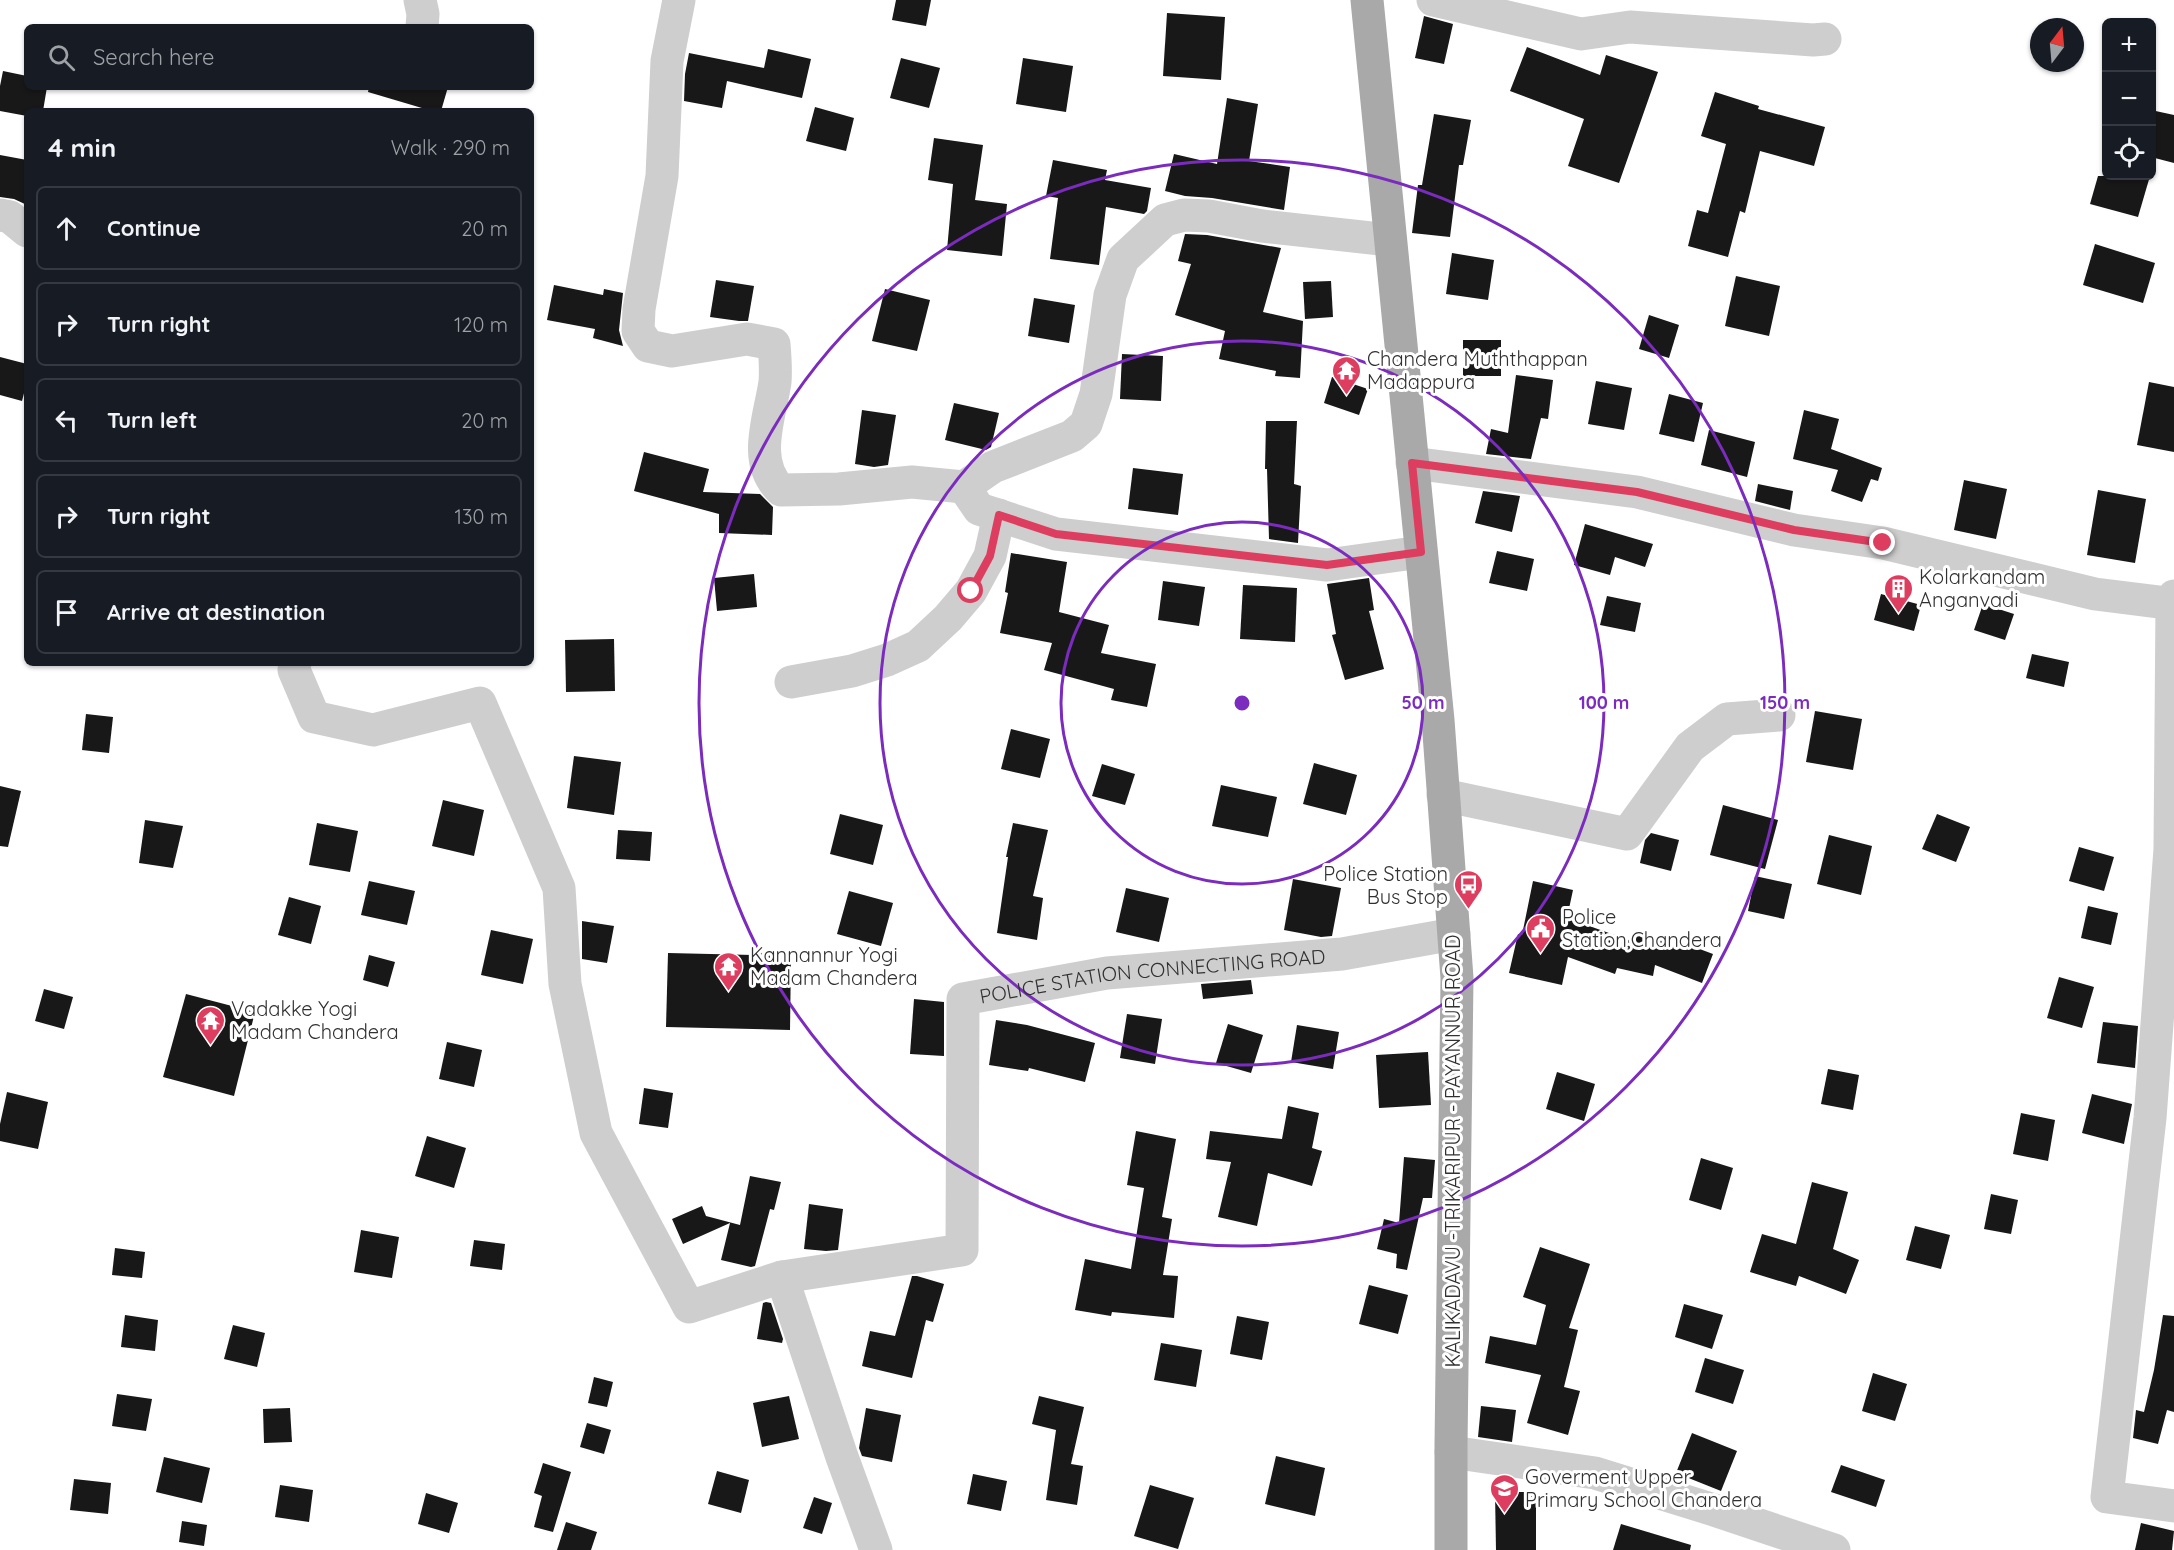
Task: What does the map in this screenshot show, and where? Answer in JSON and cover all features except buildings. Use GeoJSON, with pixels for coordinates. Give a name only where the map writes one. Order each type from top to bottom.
{"type":"FeatureCollection","features":[{"type":"Feature","properties":{"kind":"main road","name":"KALIKADAVU -TRIKARIPUR - PAYANNUR ROAD"},"geometry":{"type":"LineString","coordinates":[[1367,0],[1421,552],[1457,978],[1451,1550]]}},
{"type":"Feature","properties":{"kind":"street"},"geometry":{"type":"LineString","coordinates":[[420,0],[422,24]]}},
{"type":"Feature","properties":{"kind":"street"},"geometry":{"type":"LineString","coordinates":[[679,0],[667,61],[662,176],[639,309],[638,330],[648,346],[672,351],[747,339],[774,344],[775,380],[769,407],[764,457],[772,481],[782,490],[839,489],[912,482],[964,487],[993,467],[1072,436],[1086,424],[1096,394],[1110,295],[1123,259],[1166,220],[1184,215],[1209,216],[1262,226],[1389,240]]}},
{"type":"Feature","properties":{"kind":"street"},"geometry":{"type":"LineString","coordinates":[[1433,0],[1581,34],[1630,27],[1825,39]]}},
{"type":"Feature","properties":{"kind":"street"},"geometry":{"type":"LineString","coordinates":[[0,215],[10,216],[24,228]]}},
{"type":"Feature","properties":{"kind":"street"},"geometry":{"type":"LineString","coordinates":[[1412,463],[1637,492],[1794,530],[1883,543],[2095,594],[2173,601],[2170,849],[2150,1118],[2107,1497],[2174,1506]]}},
{"type":"Feature","properties":{"kind":"street"},"geometry":{"type":"LineString","coordinates":[[964,487],[979,509],[1056,534],[1327,565],[1421,552]]}},
{"type":"Feature","properties":{"kind":"street"},"geometry":{"type":"LineString","coordinates":[[791,682],[852,671],[887,660],[918,646],[948,618],[971,591],[990,556],[999,515]]}},
{"type":"Feature","properties":{"kind":"street"},"geometry":{"type":"LineString","coordinates":[[295,666],[294,670],[314,717],[373,730],[480,703],[559,888],[565,984],[596,1133],[689,1307],[782,1277],[842,1457],[876,1550]]}},
{"type":"Feature","properties":{"kind":"street"},"geometry":{"type":"LineString","coordinates":[[1443,795],[1627,834],[1690,747],[1727,719],[1779,715]]}},
{"type":"Feature","properties":{"kind":"street","name":"POLICE STATION CONNECTING ROAD"},"geometry":{"type":"LineString","coordinates":[[782,1277],[962,1250],[963,999],[1107,973],[1342,954],[1454,934]]}},
{"type":"Feature","properties":{"kind":"street"},"geometry":{"type":"LineString","coordinates":[[1451,1452],[1594,1473],[1834,1550]]}},
{"type":"Feature","properties":{"kind":"place","name":"Chandera Muththappan Madappura"},"geometry":{"type":"Point","coordinates":[1346,396]}},
{"type":"Feature","properties":{"kind":"place","name":"Kolarkandam Anganvadi"},"geometry":{"type":"Point","coordinates":[1898,614]}},
{"type":"Feature","properties":{"kind":"place","name":"Police Station Bus Stop"},"geometry":{"type":"Point","coordinates":[1469,910]}},
{"type":"Feature","properties":{"kind":"place","name":"Police Station,Chandera"},"geometry":{"type":"Point","coordinates":[1541,954]}},
{"type":"Feature","properties":{"kind":"place","name":"Kannannur Yogi Madam Chandera"},"geometry":{"type":"Point","coordinates":[729,992]}},
{"type":"Feature","properties":{"kind":"place","name":"Vadakke Yogi Madam Chandera"},"geometry":{"type":"Point","coordinates":[210,1046]}},
{"type":"Feature","properties":{"kind":"place","name":"Goverment Upper Primary School Chandera"},"geometry":{"type":"Point","coordinates":[1504,1514]}},
{"type":"Feature","properties":{"kind":"route"},"geometry":{"type":"LineString","coordinates":[[971,591],[990,556],[999,515],[1056,534],[1327,565],[1421,552],[1412,463],[1637,492],[1794,530],[1883,543]]}}]}
